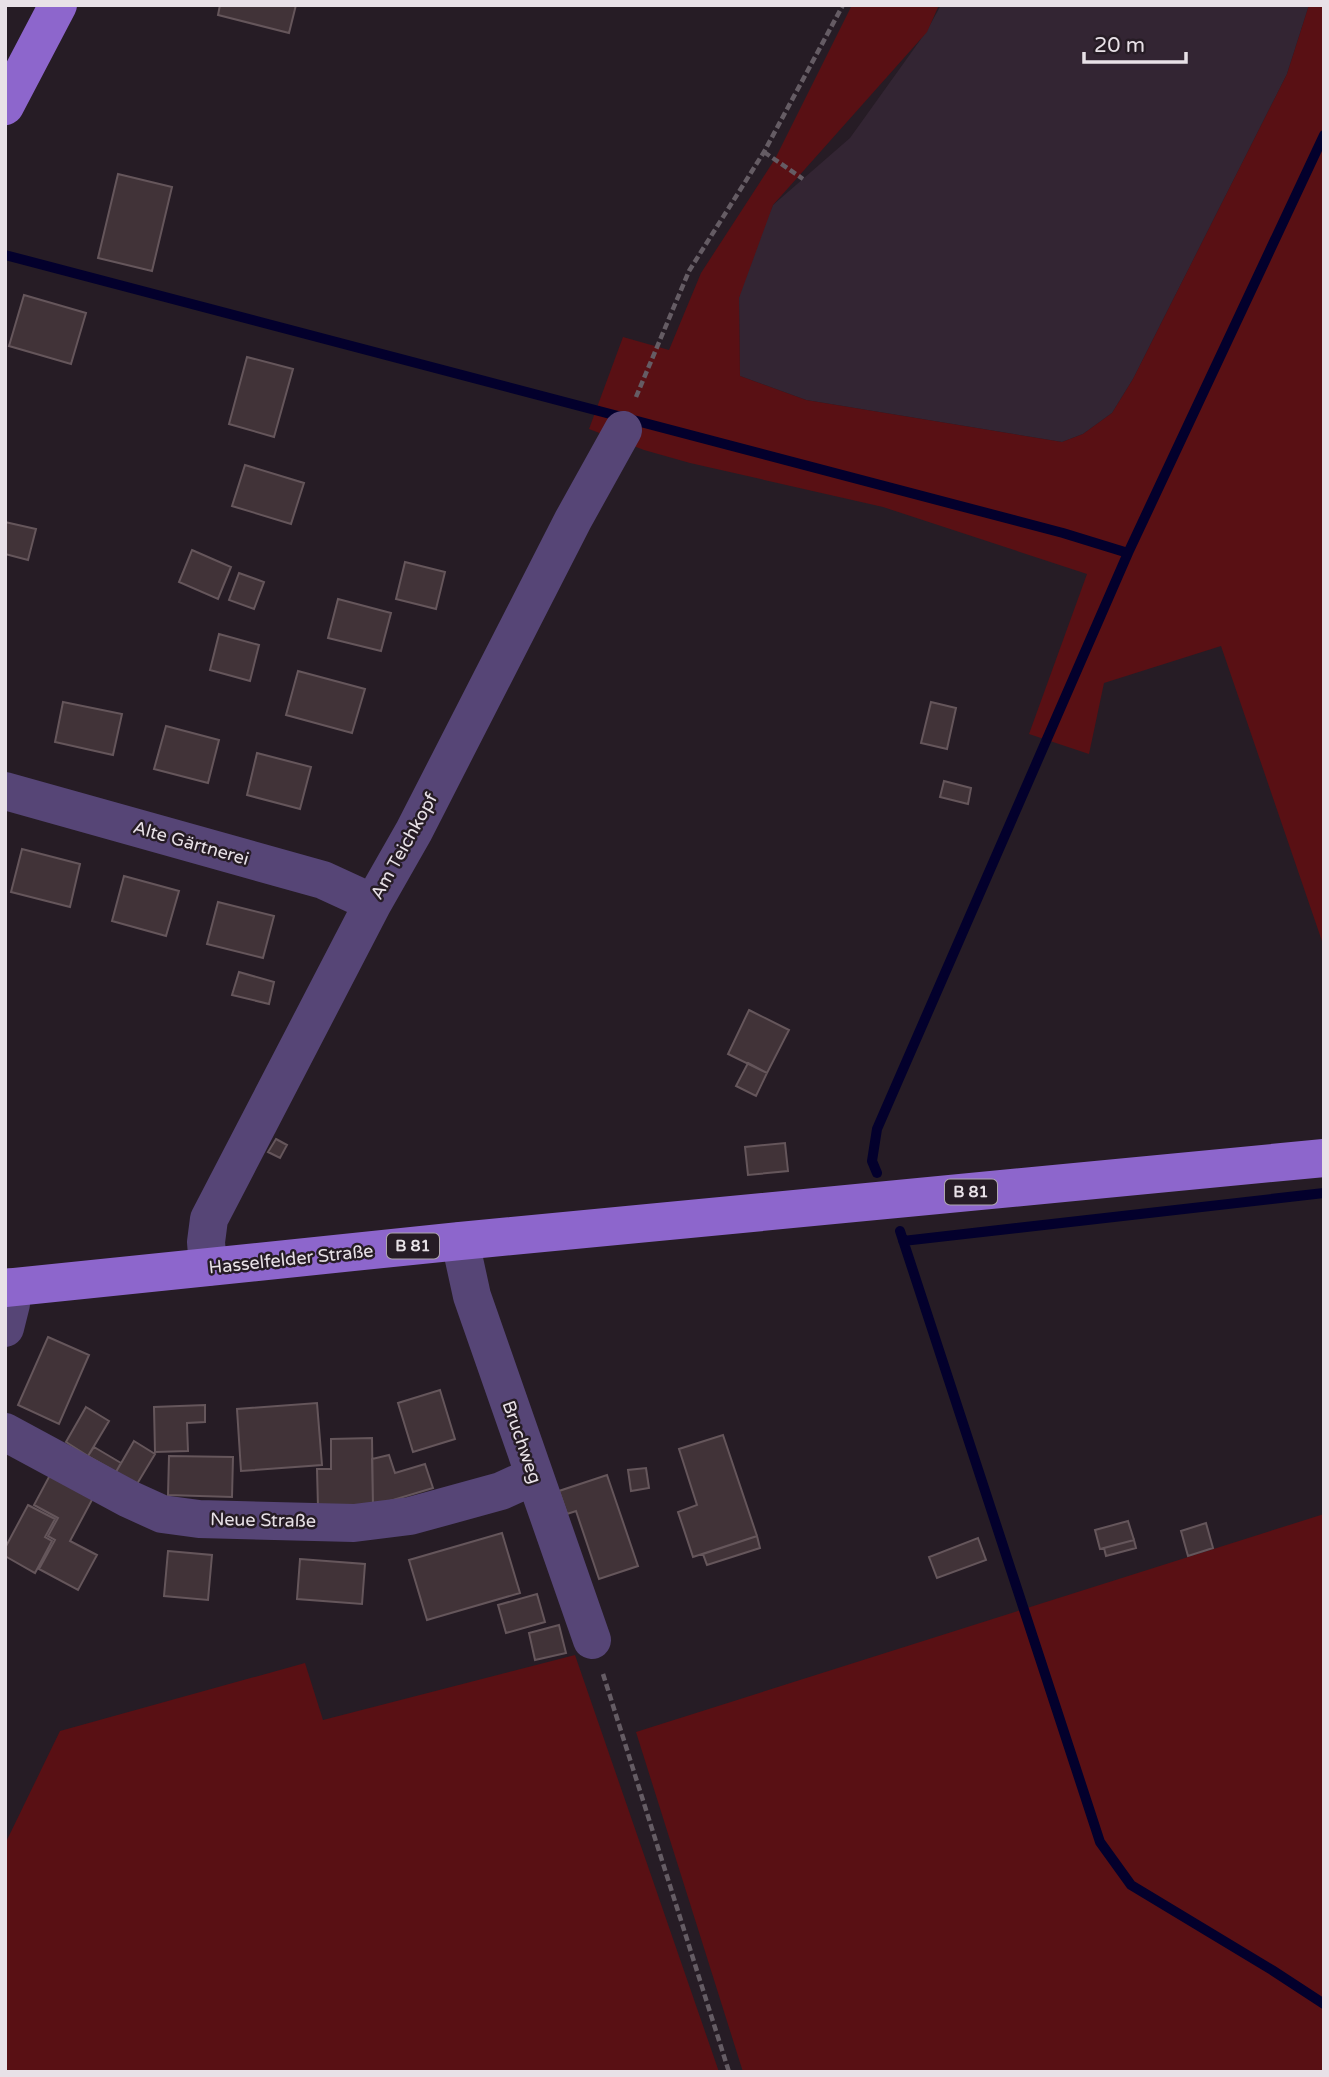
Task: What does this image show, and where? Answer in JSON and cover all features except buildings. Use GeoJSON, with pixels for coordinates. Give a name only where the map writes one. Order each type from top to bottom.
{"type":"FeatureCollection","features":[{"type":"Feature","properties":{"kind":"main road"},"geometry":{"type":"LineString","coordinates":[[5,106],[58,5]]}},
{"type":"Feature","properties":{"kind":"main road","name":"Hasselfelder Straße"},"geometry":{"type":"LineString","coordinates":[[7,1287],[1324,1158]]}},
{"type":"Feature","properties":{"kind":"street","name":"Am Teichkopf"},"geometry":{"type":"LineString","coordinates":[[208,1267],[206,1242],[209,1219],[627,419]]}},
{"type":"Feature","properties":{"kind":"street","name":"Alte Gärtnerei"},"geometry":{"type":"LineString","coordinates":[[5,790],[323,880],[373,903]]}},
{"type":"Feature","properties":{"kind":"street","name":"Bruchweg"},"geometry":{"type":"LineString","coordinates":[[460,1241],[472,1296],[592,1640]]}},
{"type":"Feature","properties":{"kind":"street"},"geometry":{"type":"LineString","coordinates":[[5,1328],[11,1304],[7,1287]]}},
{"type":"Feature","properties":{"kind":"street","name":"Neue Straße"},"geometry":{"type":"LineString","coordinates":[[5,1432],[162,1514],[199,1519],[354,1523],[410,1517],[501,1490],[534,1476]]}},
{"type":"Feature","properties":{"kind":"path"},"geometry":{"type":"LineString","coordinates":[[627,419],[689,271],[764,152],[843,5]]}},
{"type":"Feature","properties":{"kind":"path"},"geometry":{"type":"LineString","coordinates":[[764,152],[803,179]]}},
{"type":"Feature","properties":{"kind":"path"},"geometry":{"type":"LineString","coordinates":[[592,1640],[729,2072]]}},
{"type":"Feature","properties":{"kind":"shaded area"},"geometry":{"type":"Polygon","coordinates":[[[852,5],[939,5],[927,32],[773,205],[739,298],[740,376],[806,400],[1062,442],[1083,434],[1112,413],[1133,379],[1287,74],[1309,5],[1324,5],[1324,947],[1221,646],[1104,683],[1089,754],[1029,734],[1087,574],[883,507],[690,463],[644,450],[589,429],[623,337],[669,350],[701,273],[775,159],[852,5]]]}},
{"type":"Feature","properties":{"kind":"shaded area"},"geometry":{"type":"Polygon","coordinates":[[[941,5],[1309,5],[1287,74],[1133,379],[1112,413],[1083,434],[1062,442],[806,400],[740,376],[739,298],[742,277],[773,205],[850,138],[926,32],[941,5]]]}},
{"type":"Feature","properties":{"kind":"shaded area"},"geometry":{"type":"Polygon","coordinates":[[[1324,1514],[1324,2072],[743,2072],[636,1732],[1324,1514]]]}},
{"type":"Feature","properties":{"kind":"shaded area"},"geometry":{"type":"Polygon","coordinates":[[[575,1655],[719,2072],[5,2072],[5,1844],[60,1731],[305,1663],[323,1720],[575,1655]]]}},
{"type":"Feature","properties":{"kind":"waterway"},"geometry":{"type":"LineString","coordinates":[[5,255],[1063,533],[1128,553],[1324,135]]}},
{"type":"Feature","properties":{"kind":"waterway"},"geometry":{"type":"LineString","coordinates":[[877,1173],[872,1161],[877,1129],[1128,553]]}},
{"type":"Feature","properties":{"kind":"waterway"},"geometry":{"type":"LineString","coordinates":[[903,1241],[1324,1193]]}},
{"type":"Feature","properties":{"kind":"waterway"},"geometry":{"type":"LineString","coordinates":[[900,1231],[1100,1842],[1131,1885],[1324,2004]]}}]}
